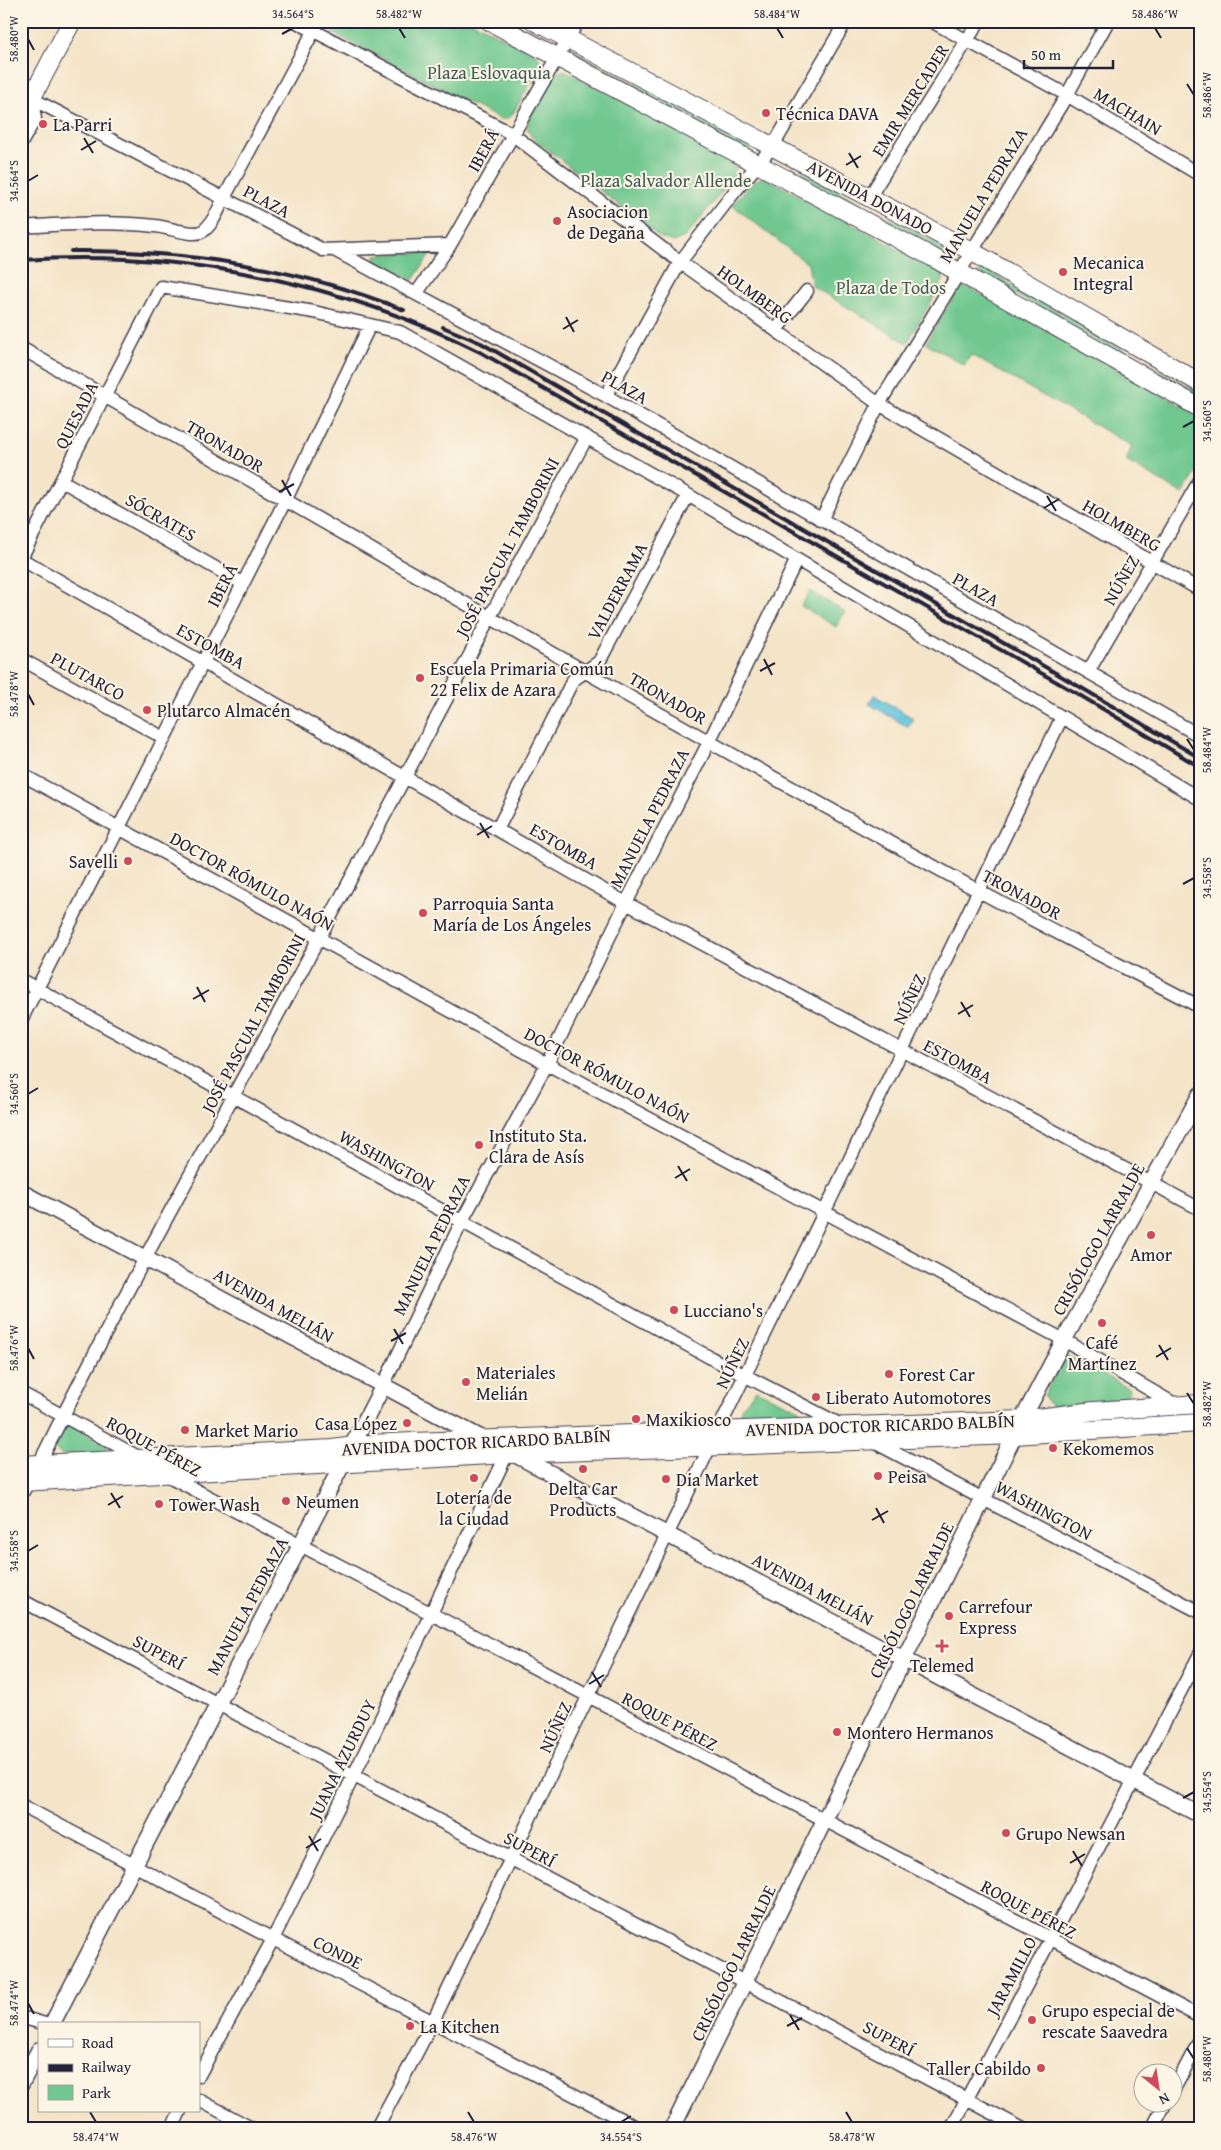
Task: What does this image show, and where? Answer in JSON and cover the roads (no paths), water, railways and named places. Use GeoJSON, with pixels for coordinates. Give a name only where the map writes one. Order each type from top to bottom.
{"type":"FeatureCollection","features":[{"type":"Feature","properties":{"kind":"main road"},"geometry":{"type":"LineString","coordinates":[[21,118],[25,99],[72,21]]}},
{"type":"Feature","properties":{"kind":"main road"},"geometry":{"type":"LineString","coordinates":[[489,21],[959,271],[1200,408]]}},
{"type":"Feature","properties":{"kind":"main road","name":"AVENIDA DONADO"},"geometry":{"type":"LineString","coordinates":[[534,21],[870,196],[971,251],[1200,383]]}},
{"type":"Feature","properties":{"kind":"main road","name":"AVENIDA DOCTOR RICARDO BALBÍN"},"geometry":{"type":"LineString","coordinates":[[23,1481],[39,1464],[484,1440],[870,1440],[1018,1427],[1094,1411],[1200,1404]]}},
{"type":"Feature","properties":{"kind":"main road","name":"AVENIDA DOCTOR RICARDO BALBÍN"},"geometry":{"type":"LineString","coordinates":[[23,1481],[511,1454],[714,1440],[843,1426],[1018,1427],[1200,1423]]}},
{"type":"Feature","properties":{"kind":"street","name":"HOLMBERG"},"geometry":{"type":"LineString","coordinates":[[295,21],[316,26],[512,134],[680,262],[879,404],[1200,590]]}},
{"type":"Feature","properties":{"kind":"street","name":"IBERÁ"},"geometry":{"type":"LineString","coordinates":[[416,294],[450,244],[578,21]]}},
{"type":"Feature","properties":{"kind":"street"},"geometry":{"type":"LineString","coordinates":[[606,396],[680,262],[773,146],[846,21]]}},
{"type":"Feature","properties":{"kind":"street","name":"MACHAIN"},"geometry":{"type":"LineString","coordinates":[[931,21],[1066,95],[1200,175]]}},
{"type":"Feature","properties":{"kind":"street","name":"EMIR MERCADER"},"geometry":{"type":"LineString","coordinates":[[870,196],[968,42],[979,21]]}},
{"type":"Feature","properties":{"kind":"street","name":"MANUELA PEDRAZA"},"geometry":{"type":"LineString","coordinates":[[821,520],[879,404],[1066,95],[1108,21]]}},
{"type":"Feature","properties":{"kind":"street"},"geometry":{"type":"LineString","coordinates":[[21,227],[101,223],[156,226],[197,233],[204,231],[210,224],[316,26]]}},
{"type":"Feature","properties":{"kind":"street"},"geometry":{"type":"LineString","coordinates":[[21,143],[35,119],[25,99]]}},
{"type":"Feature","properties":{"kind":"street","name":"PLAZA"},"geometry":{"type":"LineString","coordinates":[[25,99],[224,198],[323,250],[334,250],[606,396],[1200,736]]}},
{"type":"Feature","properties":{"kind":"street"},"geometry":{"type":"LineString","coordinates":[[334,250],[450,244]]}},
{"type":"Feature","properties":{"kind":"street","name":"QUESADA"},"geometry":{"type":"LineString","coordinates":[[21,559],[161,287],[314,312],[370,325]]}},
{"type":"Feature","properties":{"kind":"street"},"geometry":{"type":"LineString","coordinates":[[776,330],[807,291]]}},
{"type":"Feature","properties":{"kind":"street"},"geometry":{"type":"LineString","coordinates":[[370,325],[400,332],[587,437],[1200,799]]}},
{"type":"Feature","properties":{"kind":"street","name":"IBERÁ"},"geometry":{"type":"LineString","coordinates":[[21,1020],[285,501],[370,325]]}},
{"type":"Feature","properties":{"kind":"street","name":"TRONADOR"},"geometry":{"type":"LineString","coordinates":[[21,348],[285,501],[709,742],[979,892],[1200,1007]]}},
{"type":"Feature","properties":{"kind":"street","name":"JOSÉ PASCUAL TAMBORINI"},"geometry":{"type":"LineString","coordinates":[[39,1464],[144,1256],[406,778],[489,617],[587,437]]}},
{"type":"Feature","properties":{"kind":"street","name":"NÚÑEZ"},"geometry":{"type":"LineString","coordinates":[[1088,672],[1200,480]]}},
{"type":"Feature","properties":{"kind":"street","name":"SÓCRATES"},"geometry":{"type":"LineString","coordinates":[[62,481],[242,583]]}},
{"type":"Feature","properties":{"kind":"street","name":"VALDERRAMA"},"geometry":{"type":"LineString","coordinates":[[498,828],[573,680],[598,662],[688,495]]}},
{"type":"Feature","properties":{"kind":"street","name":"ESTOMBA"},"geometry":{"type":"LineString","coordinates":[[21,559],[406,778],[498,828],[626,903],[1200,1209]]}},
{"type":"Feature","properties":{"kind":"street","name":"MANUELA PEDRAZA"},"geometry":{"type":"LineString","coordinates":[[53,2022],[300,1544],[353,1446],[462,1221],[547,1064],[626,903],[709,742],[796,561]]}},
{"type":"Feature","properties":{"kind":"street","name":"PLUTARCO"},"geometry":{"type":"LineString","coordinates":[[21,659],[164,738]]}},
{"type":"Feature","properties":{"kind":"street","name":"NÚÑEZ"},"geometry":{"type":"LineString","coordinates":[[376,2129],[433,2021],[588,1697],[746,1377],[824,1210],[903,1052],[1062,717]]}},
{"type":"Feature","properties":{"kind":"street","name":"DOCTOR RÓMULO NAÓN"},"geometry":{"type":"LineString","coordinates":[[21,774],[547,1064],[824,1210],[1064,1340],[1178,1406]]}},
{"type":"Feature","properties":{"kind":"street","name":"WASHINGTON"},"geometry":{"type":"LineString","coordinates":[[21,980],[746,1377],[843,1426]]}},
{"type":"Feature","properties":{"kind":"street","name":"CRISÓLOGO LARRALDE"},"geometry":{"type":"LineString","coordinates":[[672,2129],[746,1982],[822,1821],[982,1497],[1064,1340],[1200,1095]]}},
{"type":"Feature","properties":{"kind":"street","name":"AVENIDA MELIÁN"},"geometry":{"type":"LineString","coordinates":[[21,1192],[144,1256],[484,1440],[668,1534],[1200,1815]]}},
{"type":"Feature","properties":{"kind":"street","name":"ROQUE PÉREZ"},"geometry":{"type":"LineString","coordinates":[[21,1393],[141,1458],[166,1474],[432,1613],[822,1821],[1200,2017]]}},
{"type":"Feature","properties":{"kind":"street","name":"WASHINGTON"},"geometry":{"type":"LineString","coordinates":[[870,1440],[1200,1612]]}},
{"type":"Feature","properties":{"kind":"street","name":"JUANA AZURDUY"},"geometry":{"type":"LineString","coordinates":[[200,2072],[273,1939],[511,1454]]}},
{"type":"Feature","properties":{"kind":"street","name":"SUPERÍ"},"geometry":{"type":"LineString","coordinates":[[21,1600],[1023,2129]]}},
{"type":"Feature","properties":{"kind":"street","name":"JARAMILLO"},"geometry":{"type":"LineString","coordinates":[[951,2129],[1200,1654]]}},
{"type":"Feature","properties":{"kind":"street","name":"CONDE"},"geometry":{"type":"LineString","coordinates":[[21,1805],[273,1939],[640,2129]]}},
{"type":"Feature","properties":{"kind":"street"},"geometry":{"type":"LineString","coordinates":[[21,2016],[39,2022]]}},
{"type":"Feature","properties":{"kind":"street"},"geometry":{"type":"LineString","coordinates":[[1184,2070],[1200,2040]]}},
{"type":"Feature","properties":{"kind":"street"},"geometry":{"type":"LineString","coordinates":[[21,2084],[38,2052]]}},
{"type":"Feature","properties":{"kind":"street"},"geometry":{"type":"LineString","coordinates":[[200,2101],[253,2129]]}},
{"type":"Feature","properties":{"kind":"street"},"geometry":{"type":"LineString","coordinates":[[172,2129],[180,2112]]}},
{"type":"Feature","properties":{"kind":"street"},"geometry":{"type":"LineString","coordinates":[[1152,2129],[1161,2112]]}},
{"type":"Feature","properties":{"kind":"water"},"geometry":{"type":"Polygon","coordinates":[[[874,695],[913,718],[908,727],[869,704],[874,695]]]}},
{"type":"Feature","properties":{"kind":"railway"},"geometry":{"type":"LineString","coordinates":[[71,251],[156,254],[240,264],[324,283],[404,310]]}},
{"type":"Feature","properties":{"kind":"railway"},"geometry":{"type":"LineString","coordinates":[[21,260],[80,258],[140,260],[199,266],[258,276],[316,289],[373,307],[428,328],[482,353],[1076,693],[1200,767]]}},
{"type":"Feature","properties":{"kind":"railway"},"geometry":{"type":"LineString","coordinates":[[443,327],[481,343],[1080,687],[1200,758]]}},
{"type":"Feature","properties":{"kind":"place","name":"Técnica DAVA"},"geometry":{"type":"Point","coordinates":[766,113]}},
{"type":"Feature","properties":{"kind":"place","name":"La Parri"},"geometry":{"type":"Point","coordinates":[43,124]}},
{"type":"Feature","properties":{"kind":"place","name":"Asociacion de Degaña"},"geometry":{"type":"Point","coordinates":[557,221]}},
{"type":"Feature","properties":{"kind":"place","name":"Mecanica Integral"},"geometry":{"type":"Point","coordinates":[1063,272]}},
{"type":"Feature","properties":{"kind":"place","name":"Escuela Primaria Común 22 Felix de Azara"},"geometry":{"type":"Point","coordinates":[420,678]}},
{"type":"Feature","properties":{"kind":"place","name":"Plutarco Almacén"},"geometry":{"type":"Point","coordinates":[147,710]}},
{"type":"Feature","properties":{"kind":"place","name":"Savelli"},"geometry":{"type":"Point","coordinates":[128,861]}},
{"type":"Feature","properties":{"kind":"place","name":"Parroquia Santa María de Los Ángeles"},"geometry":{"type":"Point","coordinates":[423,913]}},
{"type":"Feature","properties":{"kind":"place","name":"Instituto Sta. Clara de Asís"},"geometry":{"type":"Point","coordinates":[479,1145]}},
{"type":"Feature","properties":{"kind":"place","name":"Amor"},"geometry":{"type":"Point","coordinates":[1151,1235]}},
{"type":"Feature","properties":{"kind":"place","name":"Lucciano's"},"geometry":{"type":"Point","coordinates":[674,1310]}},
{"type":"Feature","properties":{"kind":"place","name":"Café Martínez"},"geometry":{"type":"Point","coordinates":[1102,1323]}},
{"type":"Feature","properties":{"kind":"place","name":"Forest Car"},"geometry":{"type":"Point","coordinates":[889,1374]}},
{"type":"Feature","properties":{"kind":"place","name":"Materiales Melián"},"geometry":{"type":"Point","coordinates":[466,1382]}},
{"type":"Feature","properties":{"kind":"place","name":"Liberato Automotores"},"geometry":{"type":"Point","coordinates":[816,1397]}},
{"type":"Feature","properties":{"kind":"place","name":"Maxikiosco"},"geometry":{"type":"Point","coordinates":[636,1419]}},
{"type":"Feature","properties":{"kind":"place","name":"Casa López"},"geometry":{"type":"Point","coordinates":[407,1423]}},
{"type":"Feature","properties":{"kind":"place","name":"Market Mario"},"geometry":{"type":"Point","coordinates":[185,1430]}},
{"type":"Feature","properties":{"kind":"place","name":"Kekomemos"},"geometry":{"type":"Point","coordinates":[1053,1448]}},
{"type":"Feature","properties":{"kind":"place","name":"Delta Car Products"},"geometry":{"type":"Point","coordinates":[583,1469]}},
{"type":"Feature","properties":{"kind":"place","name":"Peisa"},"geometry":{"type":"Point","coordinates":[878,1476]}},
{"type":"Feature","properties":{"kind":"place","name":"Lotería de la Ciudad"},"geometry":{"type":"Point","coordinates":[474,1478]}},
{"type":"Feature","properties":{"kind":"place","name":"Dia Market"},"geometry":{"type":"Point","coordinates":[666,1479]}},
{"type":"Feature","properties":{"kind":"place","name":"Neumen"},"geometry":{"type":"Point","coordinates":[286,1501]}},
{"type":"Feature","properties":{"kind":"place","name":"Tower Wash"},"geometry":{"type":"Point","coordinates":[159,1504]}},
{"type":"Feature","properties":{"kind":"place","name":"Carrefour Express"},"geometry":{"type":"Point","coordinates":[949,1616]}},
{"type":"Feature","properties":{"kind":"place","name":"Telemed"},"geometry":{"type":"Point","coordinates":[942,1646]}},
{"type":"Feature","properties":{"kind":"place","name":"Montero Hermanos"},"geometry":{"type":"Point","coordinates":[837,1732]}},
{"type":"Feature","properties":{"kind":"place","name":"Grupo Newsan"},"geometry":{"type":"Point","coordinates":[1006,1833]}},
{"type":"Feature","properties":{"kind":"place","name":"Grupo especial de rescate Saavedra"},"geometry":{"type":"Point","coordinates":[1032,2020]}},
{"type":"Feature","properties":{"kind":"place","name":"La Kitchen"},"geometry":{"type":"Point","coordinates":[410,2026]}},
{"type":"Feature","properties":{"kind":"place","name":"Taller Cabildo"},"geometry":{"type":"Point","coordinates":[1041,2068]}},
{"type":"Feature","properties":{"kind":"park label","name":"Plaza Eslovaquia"},"geometry":{"type":"Point","coordinates":[489,72]}},
{"type":"Feature","properties":{"kind":"park label","name":"Plaza Salvador Allende"},"geometry":{"type":"Point","coordinates":[666,180]}},
{"type":"Feature","properties":{"kind":"park label","name":"Plaza de Todos"},"geometry":{"type":"Point","coordinates":[891,287]}}]}
